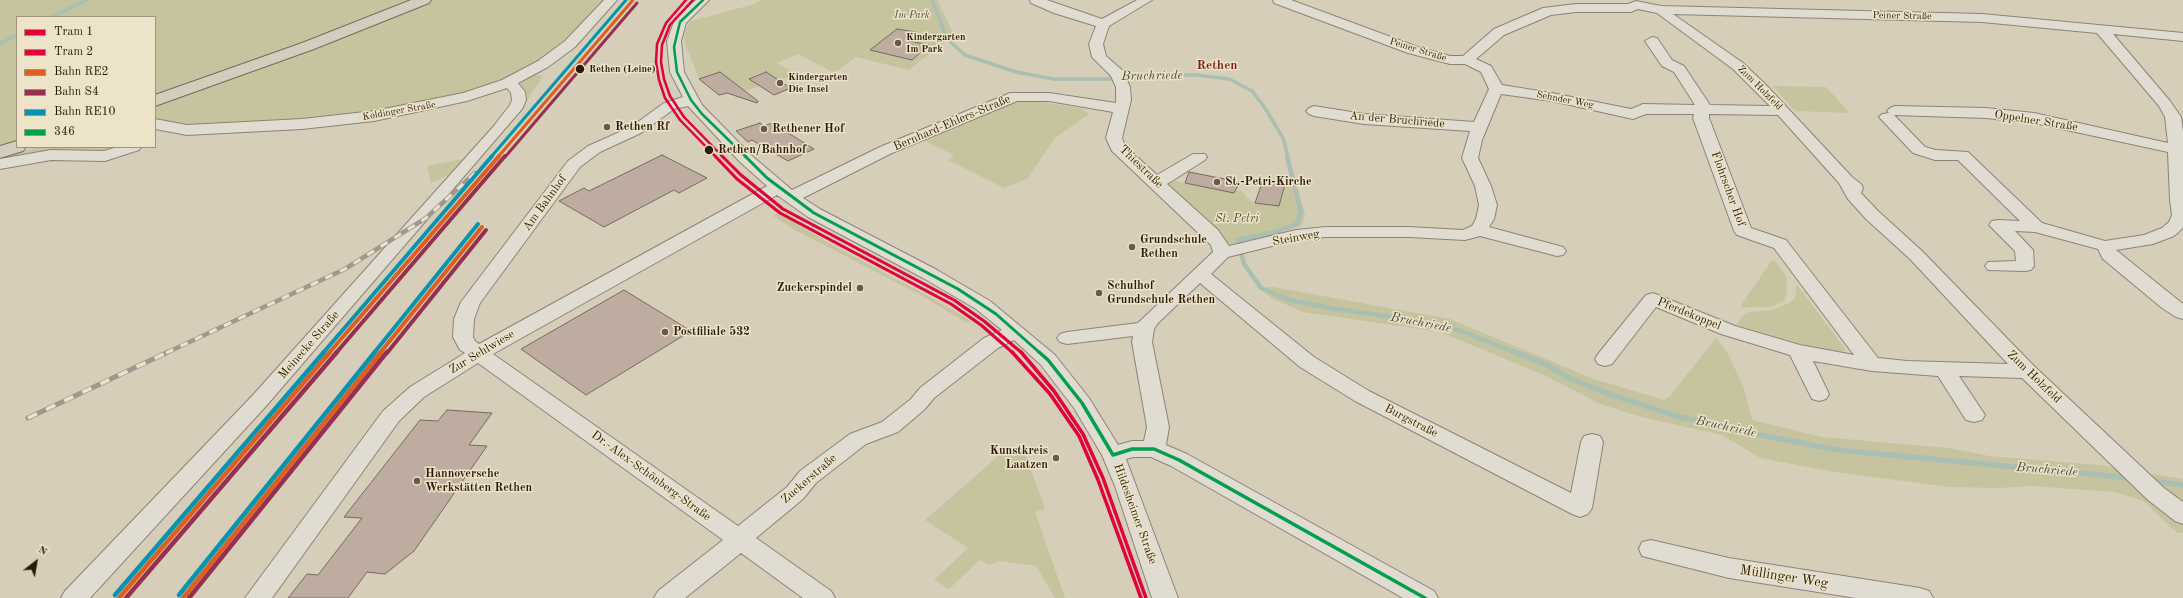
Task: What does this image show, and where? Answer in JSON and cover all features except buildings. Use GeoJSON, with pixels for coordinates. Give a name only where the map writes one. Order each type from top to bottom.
{"type":"FeatureCollection","features":[{"type":"Feature","properties":{"kind":"main road"},"geometry":{"type":"LineString","coordinates":[[156,101],[301,48],[424,0]]}},
{"type":"Feature","properties":{"kind":"main road"},"geometry":{"type":"LineString","coordinates":[[0,152],[16,147]]}},
{"type":"Feature","properties":{"kind":"street","name":"Koldinger Straße"},"geometry":{"type":"LineString","coordinates":[[158,127],[187,130],[251,128],[374,116],[443,103],[507,83],[527,74],[556,55],[578,36],[611,0]]}},
{"type":"Feature","properties":{"kind":"street","name":"Hildesheimer Straße"},"geometry":{"type":"LineString","coordinates":[[703,0],[680,22],[674,41],[677,72],[691,100],[702,114],[745,158],[785,192],[814,213],[958,289],[996,314],[1048,360],[1082,403],[1113,455],[1126,486],[1165,598]]}},
{"type":"Feature","properties":{"kind":"street"},"geometry":{"type":"LineString","coordinates":[[1036,0],[1059,10],[1103,24],[1146,0]]}},
{"type":"Feature","properties":{"kind":"street","name":"Peiner Straße"},"geometry":{"type":"LineString","coordinates":[[1279,0],[1413,50],[1450,60],[1467,60],[1499,32],[1536,14],[1562,9],[1634,3],[1661,10],[1982,18],[2183,37]]}},
{"type":"Feature","properties":{"kind":"street"},"geometry":{"type":"LineString","coordinates":[[1836,0],[1852,15]]}},
{"type":"Feature","properties":{"kind":"street","name":"Zum Holzfeld"},"geometry":{"type":"LineString","coordinates":[[1661,10],[1738,66],[1783,111],[1846,181],[1854,195],[1872,215],[1916,255],[2027,371],[2156,494],[2183,515]]}},
{"type":"Feature","properties":{"kind":"street","name":"Thiestraße"},"geometry":{"type":"LineString","coordinates":[[1103,24],[1096,44],[1097,52],[1099,57],[1119,78],[1124,100],[1114,138],[1118,148],[1212,234],[1220,244],[1233,251]]}},
{"type":"Feature","properties":{"kind":"street"},"geometry":{"type":"LineString","coordinates":[[1994,266],[2025,266],[2024,250],[1998,225],[2036,226],[2105,246],[2147,240],[2168,232],[2178,224],[2181,215],[2178,200],[2175,149],[2179,127],[2166,104],[2100,28]]}},
{"type":"Feature","properties":{"kind":"street"},"geometry":{"type":"LineString","coordinates":[[1652,41],[1666,63],[1679,69],[1703,104],[1703,111],[1783,111]]}},
{"type":"Feature","properties":{"kind":"street"},"geometry":{"type":"LineString","coordinates":[[1467,60],[1486,69],[1492,78],[1496,89],[1474,140],[1470,158],[1484,186],[1488,205],[1485,219],[1479,230]]}},
{"type":"Feature","properties":{"kind":"street","name":"Meinecke Straße"},"geometry":{"type":"LineString","coordinates":[[74,598],[260,400],[498,130],[517,106],[519,100],[518,92],[512,85],[507,83]]}},
{"type":"Feature","properties":{"kind":"street","name":"Sehnder Weg"},"geometry":{"type":"LineString","coordinates":[[1496,89],[1552,97],[1633,114],[1643,109],[1703,111]]}},
{"type":"Feature","properties":{"kind":"street","name":"Bernhard-Ehlers-Straße"},"geometry":{"type":"LineString","coordinates":[[785,192],[1015,96],[1049,97],[1122,109]]}},
{"type":"Feature","properties":{"kind":"street","name":"Am Bahnhof"},"geometry":{"type":"LineString","coordinates":[[480,353],[467,345],[463,338],[464,319],[471,302],[569,170],[594,149],[636,130],[669,106],[691,100]]}},
{"type":"Feature","properties":{"kind":"street","name":"An der Bruchriede"},"geometry":{"type":"LineString","coordinates":[[1314,111],[1364,119],[1479,127]]}},
{"type":"Feature","properties":{"kind":"street","name":"Flohrscher Hof"},"geometry":{"type":"LineString","coordinates":[[1703,111],[1701,118],[1743,231],[1780,244],[1872,364]]}},
{"type":"Feature","properties":{"kind":"street","name":"Oppelner Straße"},"geometry":{"type":"LineString","coordinates":[[2036,226],[1962,155],[1935,155],[1919,150],[1891,114],[1986,113],[2034,118],[2175,149]]}},
{"type":"Feature","properties":{"kind":"street"},"geometry":{"type":"LineString","coordinates":[[0,164],[51,155],[85,157],[105,156],[131,148]]}},
{"type":"Feature","properties":{"kind":"street"},"geometry":{"type":"LineString","coordinates":[[1156,183],[1199,157]]}},
{"type":"Feature","properties":{"kind":"street","name":"Zur Sehlwiese"},"geometry":{"type":"LineString","coordinates":[[258,598],[391,416],[417,392],[480,353],[785,192]]}},
{"type":"Feature","properties":{"kind":"street","name":"Steinweg"},"geometry":{"type":"LineString","coordinates":[[1144,328],[1151,319],[1200,275],[1233,251],[1296,235],[1326,232],[1409,232],[1465,235],[1479,230],[1557,251]]}},
{"type":"Feature","properties":{"kind":"street"},"geometry":{"type":"LineString","coordinates":[[2105,246],[2109,255],[2169,304],[2183,313]]}},
{"type":"Feature","properties":{"kind":"street","name":"Burgstraße"},"geometry":{"type":"LineString","coordinates":[[1200,275],[1213,283],[1307,362],[1362,396],[1580,508],[1592,442]]}},
{"type":"Feature","properties":{"kind":"street","name":"Pferdekoppel"},"geometry":{"type":"LineString","coordinates":[[1605,359],[1653,298],[1728,330],[1798,351],[1872,364],[1945,370],[2027,371]]}},
{"type":"Feature","properties":{"kind":"street"},"geometry":{"type":"LineString","coordinates":[[1067,338],[1144,328],[1142,342],[1158,427],[1154,449]]}},
{"type":"Feature","properties":{"kind":"street","name":"Zuckerstraße"},"geometry":{"type":"LineString","coordinates":[[667,598],[720,557],[739,539],[796,493],[808,477],[858,439],[890,426],[918,404],[927,393],[991,343],[1016,331]]}},
{"type":"Feature","properties":{"kind":"street"},"geometry":{"type":"LineString","coordinates":[[1798,351],[1819,394]]}},
{"type":"Feature","properties":{"kind":"street","name":"Dr.-Alex-Schönberg-Straße"},"geometry":{"type":"LineString","coordinates":[[480,353],[822,598]]}},
{"type":"Feature","properties":{"kind":"street"},"geometry":{"type":"LineString","coordinates":[[1945,370],[1974,415]]}},
{"type":"Feature","properties":{"kind":"street"},"geometry":{"type":"LineString","coordinates":[[1113,455],[1132,449],[1154,449],[1192,467],[1425,598]]}},
{"type":"Feature","properties":{"kind":"street","name":"Zum Holzfeld"},"geometry":{"type":"LineString","coordinates":[[2156,494],[2165,508],[2183,529]]}},
{"type":"Feature","properties":{"kind":"street","name":"Müllinger Weg"},"geometry":{"type":"LineString","coordinates":[[1650,549],[1729,568],[1920,598]]}},
{"type":"Feature","properties":{"kind":"green space"},"geometry":{"type":"Polygon","coordinates":[[[0,0],[607,0],[575,37],[521,74],[445,99],[377,113],[190,128],[156,120],[156,16],[16,16],[16,140],[0,146],[0,0]]]}},
{"type":"Feature","properties":{"kind":"green space","name":"Im Park"},"geometry":{"type":"Polygon","coordinates":[[[761,0],[937,0],[954,35],[909,70],[856,57],[834,73],[798,54],[777,63],[796,74],[779,81],[765,72],[749,78],[760,86],[745,91],[720,72],[699,79],[684,41],[685,31],[691,21],[755,4],[761,0]]]}},
{"type":"Feature","properties":{"kind":"green space"},"geometry":{"type":"Polygon","coordinates":[[[532,75],[543,76],[526,102],[527,96],[521,84],[532,75]]]}},
{"type":"Feature","properties":{"kind":"green space"},"geometry":{"type":"Polygon","coordinates":[[[1773,86],[1826,87],[1850,113],[1795,111],[1773,86]]]}},
{"type":"Feature","properties":{"kind":"green space"},"geometry":{"type":"Polygon","coordinates":[[[1027,100],[1081,108],[1089,114],[1055,138],[1027,179],[1004,188],[948,160],[954,155],[925,141],[1006,104],[1027,100]]]}},
{"type":"Feature","properties":{"kind":"green space"},"geometry":{"type":"Polygon","coordinates":[[[35,148],[121,148],[112,151],[0,162],[0,158],[35,148]]]}},
{"type":"Feature","properties":{"kind":"green space"},"geometry":{"type":"Polygon","coordinates":[[[468,158],[457,171],[431,183],[427,166],[468,158]]]}},
{"type":"Feature","properties":{"kind":"green space","name":"St. Petri"},"geometry":{"type":"Polygon","coordinates":[[[1170,180],[1233,193],[1235,190],[1243,192],[1247,198],[1255,203],[1278,206],[1285,184],[1297,185],[1305,215],[1302,225],[1289,231],[1229,245],[1165,185],[1170,180]]]}},
{"type":"Feature","properties":{"kind":"green space"},"geometry":{"type":"Polygon","coordinates":[[[778,213],[832,245],[930,297],[971,321],[967,323],[917,293],[795,230],[773,216],[778,213]]]}},
{"type":"Feature","properties":{"kind":"green space"},"geometry":{"type":"Polygon","coordinates":[[[1772,260],[1775,261],[1786,276],[1787,290],[1785,300],[1771,307],[1740,307],[1772,260]]]}},
{"type":"Feature","properties":{"kind":"green space"},"geometry":{"type":"Polygon","coordinates":[[[1797,285],[1846,350],[1842,352],[1806,345],[1736,325],[1743,316],[1749,312],[1773,310],[1789,303],[1795,298],[1797,285]]]}},
{"type":"Feature","properties":{"kind":"green space"},"geometry":{"type":"Polygon","coordinates":[[[1273,287],[1450,319],[1594,379],[1664,400],[1669,397],[1716,338],[1728,354],[1744,388],[1752,420],[1822,437],[1948,448],[1989,456],[2099,465],[2183,479],[2183,533],[2177,533],[2144,501],[2114,492],[2031,486],[1999,488],[1950,487],[1834,472],[1760,458],[1722,435],[1641,417],[1600,404],[1544,375],[1440,332],[1303,312],[1271,298],[1261,288],[1273,287]]]}},
{"type":"Feature","properties":{"kind":"green space"},"geometry":{"type":"Polygon","coordinates":[[[1023,447],[1045,509],[1035,512],[1065,598],[1055,598],[1036,566],[1000,561],[989,565],[980,560],[949,589],[934,580],[968,548],[925,520],[1004,451],[1023,447]]]}},
{"type":"Feature","properties":{"kind":"waterway"},"geometry":{"type":"LineString","coordinates":[[54,16],[86,0]]}},
{"type":"Feature","properties":{"kind":"waterway","name":"Bruchriede"},"geometry":{"type":"LineString","coordinates":[[932,0],[947,39],[965,55],[1016,72],[1054,79],[1113,79],[1166,75],[1197,75],[1229,79],[1252,91],[1265,108],[1283,138],[1288,157]]}},
{"type":"Feature","properties":{"kind":"waterway"},"geometry":{"type":"LineString","coordinates":[[0,44],[16,36]]}},
{"type":"Feature","properties":{"kind":"waterway","name":"Bruchriede"},"geometry":{"type":"LineString","coordinates":[[1287,156],[1301,212],[1297,224],[1275,232],[1238,240],[1244,264],[1261,288],[1290,300],[1335,309],[1415,320],[1461,331],[1517,353]]}},
{"type":"Feature","properties":{"kind":"waterway","name":"Bruchriede"},"geometry":{"type":"LineString","coordinates":[[1515,352],[1545,364],[1569,378],[1609,394],[1676,416],[1750,433],[1838,450],[2130,478]]}},
{"type":"Feature","properties":{"kind":"waterway","name":"Bruchriede"},"geometry":{"type":"LineString","coordinates":[[2153,481],[2183,485]]}},
{"type":"Feature","properties":{"kind":"railway"},"geometry":{"type":"LineString","coordinates":[[166,353],[345,269],[426,218],[475,173]]}},
{"type":"Feature","properties":{"kind":"railway"},"geometry":{"type":"LineString","coordinates":[[28,418],[168,352]]}},
{"type":"Feature","properties":{"kind":"tram line","name":"2"},"geometry":{"type":"LineString","coordinates":[[686,0],[666,23],[657,44],[656,62],[659,80],[665,98],[680,120],[737,179],[780,213],[951,304],[981,325],[1020,359],[1050,394],[1079,436],[1098,480],[1141,598]]}},
{"type":"Feature","properties":{"kind":"tram line","name":"1"},"geometry":{"type":"LineString","coordinates":[[693,0],[670,25],[662,45],[661,62],[664,79],[670,96],[684,117],[741,175],[783,209],[954,300],[984,321],[1024,355],[1054,391],[1083,434],[1103,478],[1146,598]]}},
{"type":"Feature","properties":{"kind":"rail line","name":"RE10"},"geometry":{"type":"LineString","coordinates":[[115,595],[626,0]]}},
{"type":"Feature","properties":{"kind":"rail line","name":"RE2"},"geometry":{"type":"LineString","coordinates":[[119,598],[633,0]]}},
{"type":"Feature","properties":{"kind":"rail line","name":"S4"},"geometry":{"type":"LineString","coordinates":[[126,598],[637,3]]}},
{"type":"Feature","properties":{"kind":"rail line","name":"RE10"},"geometry":{"type":"LineString","coordinates":[[179,595],[478,224]]}},
{"type":"Feature","properties":{"kind":"rail line","name":"RE2"},"geometry":{"type":"LineString","coordinates":[[183,598],[482,227]]}},
{"type":"Feature","properties":{"kind":"rail line","name":"S4"},"geometry":{"type":"LineString","coordinates":[[189,598],[486,230]]}},
{"type":"Feature","properties":{"kind":"transit line","name":"346"},"geometry":{"type":"LineString","coordinates":[[703,0],[680,22],[674,47],[677,72],[691,100],[702,114],[767,178],[814,213],[958,289],[996,314],[1048,360],[1082,403],[1113,455]]}},
{"type":"Feature","properties":{"kind":"transit line","name":"346"},"geometry":{"type":"LineString","coordinates":[[1113,455],[1132,449],[1154,449],[1179,460],[1425,598]]}},
{"type":"Feature","properties":{"kind":"place","name":"Kindergarten Im Park"},"geometry":{"type":"Point","coordinates":[898,43]}},
{"type":"Feature","properties":{"kind":"place","name":"Rethen (Leine)"},"geometry":{"type":"Point","coordinates":[580,69]}},
{"type":"Feature","properties":{"kind":"place","name":"Kindergarten Die Insel"},"geometry":{"type":"Point","coordinates":[780,83]}},
{"type":"Feature","properties":{"kind":"place","name":"Rethen Rf"},"geometry":{"type":"Point","coordinates":[607,127]}},
{"type":"Feature","properties":{"kind":"place","name":"Rethener Hof"},"geometry":{"type":"Point","coordinates":[764,129]}},
{"type":"Feature","properties":{"kind":"place","name":"Rethen/Bahnhof"},"geometry":{"type":"Point","coordinates":[709,150]}},
{"type":"Feature","properties":{"kind":"place","name":"St.-Petri-Kirche"},"geometry":{"type":"Point","coordinates":[1217,182]}},
{"type":"Feature","properties":{"kind":"place","name":"Grundschule Rethen"},"geometry":{"type":"Point","coordinates":[1132,247]}},
{"type":"Feature","properties":{"kind":"place","name":"Zuckerspindel"},"geometry":{"type":"Point","coordinates":[860,288]}},
{"type":"Feature","properties":{"kind":"place","name":"Schulhof Grundschule Rethen"},"geometry":{"type":"Point","coordinates":[1099,293]}},
{"type":"Feature","properties":{"kind":"place","name":"Postfiliale 532"},"geometry":{"type":"Point","coordinates":[665,332]}},
{"type":"Feature","properties":{"kind":"place","name":"Kunstkreis Laatzen"},"geometry":{"type":"Point","coordinates":[1056,458]}},
{"type":"Feature","properties":{"kind":"place","name":"Hannoversche Werkstätten Rethen"},"geometry":{"type":"Point","coordinates":[417,481]}},
{"type":"Feature","properties":{"kind":"district","name":"Rethen"},"geometry":{"type":"Point","coordinates":[1217,66]}}]}
